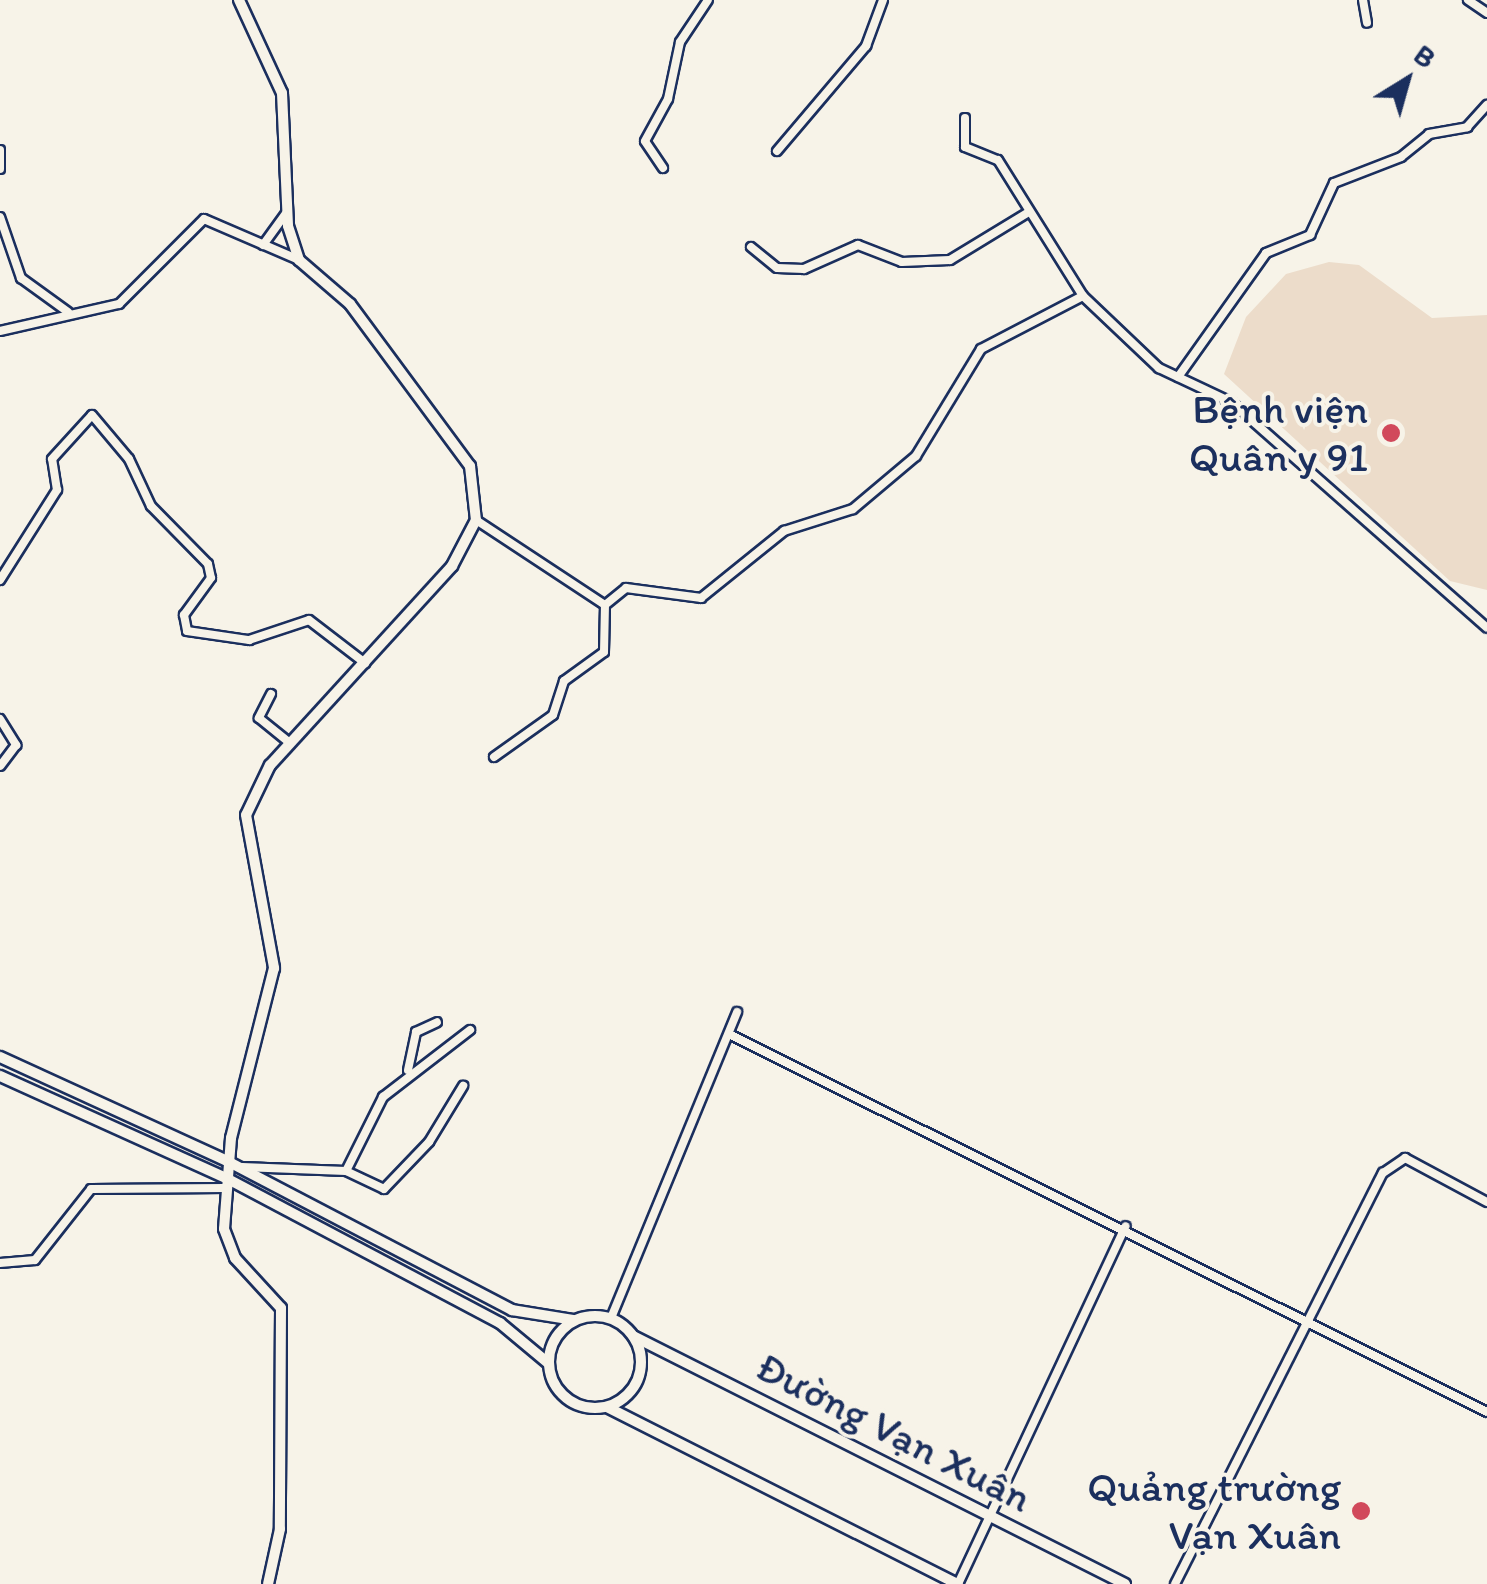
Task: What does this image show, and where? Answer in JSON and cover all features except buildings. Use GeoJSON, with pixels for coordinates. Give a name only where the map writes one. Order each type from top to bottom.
{"type":"FeatureCollection","features":[{"type":"Feature","properties":{"kind":"street"},"geometry":{"type":"LineString","coordinates":[[239,0],[282,93],[286,212],[299,260]]}},
{"type":"Feature","properties":{"kind":"street"},"geometry":{"type":"LineString","coordinates":[[663,168],[645,142],[668,99],[680,42],[708,0]]}},
{"type":"Feature","properties":{"kind":"street"},"geometry":{"type":"LineString","coordinates":[[777,151],[866,46],[883,0]]}},
{"type":"Feature","properties":{"kind":"street"},"geometry":{"type":"LineString","coordinates":[[1363,0],[1367,23]]}},
{"type":"Feature","properties":{"kind":"street"},"geometry":{"type":"LineString","coordinates":[[1468,0],[1487,13]]}},
{"type":"Feature","properties":{"kind":"street"},"geometry":{"type":"LineString","coordinates":[[1178,377],[1266,252],[1310,235],[1334,183],[1401,157],[1429,134],[1467,127],[1487,105]]}},
{"type":"Feature","properties":{"kind":"street"},"geometry":{"type":"LineString","coordinates":[[965,118],[966,147],[994,155],[1083,296],[1178,377],[1231,402],[1487,628]]}},
{"type":"Feature","properties":{"kind":"street"},"geometry":{"type":"LineString","coordinates":[[0,150],[0,169]]}},
{"type":"Feature","properties":{"kind":"street"},"geometry":{"type":"LineString","coordinates":[[262,245],[286,212]]}},
{"type":"Feature","properties":{"kind":"street"},"geometry":{"type":"LineString","coordinates":[[751,247],[776,268],[804,269],[858,246],[902,262],[950,260],[1029,212]]}},
{"type":"Feature","properties":{"kind":"street"},"geometry":{"type":"LineString","coordinates":[[0,216],[21,278],[68,312]]}},
{"type":"Feature","properties":{"kind":"street"},"geometry":{"type":"LineString","coordinates":[[0,331],[126,299],[204,219],[299,260],[350,304],[470,466],[476,520],[452,566],[290,744],[246,814],[274,983],[233,1164],[225,1183],[227,1245],[281,1308],[280,1529],[268,1584]]}},
{"type":"Feature","properties":{"kind":"street"},"geometry":{"type":"LineString","coordinates":[[494,757],[554,715],[564,681],[604,652],[605,605],[626,588],[686,601],[792,527],[853,509],[916,456],[981,349],[1083,296]]}},
{"type":"Feature","properties":{"kind":"street"},"geometry":{"type":"LineString","coordinates":[[0,580],[56,490],[52,460],[92,414],[152,506],[208,564],[212,578],[184,615],[188,630],[249,640],[309,620],[365,662]]}},
{"type":"Feature","properties":{"kind":"street"},"geometry":{"type":"LineString","coordinates":[[476,520],[605,605]]}},
{"type":"Feature","properties":{"kind":"street"},"geometry":{"type":"LineString","coordinates":[[271,694],[258,718],[290,744]]}},
{"type":"Feature","properties":{"kind":"street"},"geometry":{"type":"LineString","coordinates":[[0,719],[16,745],[0,766]]}},
{"type":"Feature","properties":{"kind":"street"},"geometry":{"type":"LineString","coordinates":[[611,1318],[738,1012]]}},
{"type":"Feature","properties":{"kind":"street"},"geometry":{"type":"LineString","coordinates":[[408,1070],[416,1032],[437,1022]]}},
{"type":"Feature","properties":{"kind":"street"},"geometry":{"type":"LineString","coordinates":[[346,1171],[363,1126],[408,1070],[470,1030]]}},
{"type":"Feature","properties":{"kind":"street"},"geometry":{"type":"LineString","coordinates":[[729,1034],[1126,1226],[1487,1412]]}},
{"type":"Feature","properties":{"kind":"street"},"geometry":{"type":"LineString","coordinates":[[0,1056],[233,1164],[512,1310],[574,1320],[611,1318],[633,1336],[638,1378],[607,1406]]}},
{"type":"Feature","properties":{"kind":"street"},"geometry":{"type":"LineString","coordinates":[[0,1076],[225,1183],[500,1323],[548,1363],[567,1399],[607,1406],[958,1584],[1126,1226]]}},
{"type":"Feature","properties":{"kind":"street"},"geometry":{"type":"LineString","coordinates":[[233,1164],[346,1171],[384,1189],[429,1142],[463,1086]]}},
{"type":"Feature","properties":{"kind":"street"},"geometry":{"type":"LineString","coordinates":[[1175,1584],[1383,1173],[1405,1158],[1487,1202]]}},
{"type":"Feature","properties":{"kind":"street"},"geometry":{"type":"LineString","coordinates":[[0,1263],[35,1260],[91,1189],[225,1183]]}},
{"type":"Feature","properties":{"kind":"street"},"geometry":{"type":"LineString","coordinates":[[548,1363],[574,1320]]}},
{"type":"Feature","properties":{"kind":"street","name":"Đường Vạn Xuân"},"geometry":{"type":"LineString","coordinates":[[633,1336],[1126,1584]]}},
{"type":"Feature","properties":{"kind":"shaded area","name":"Bệnh viện Quân y 91"},"geometry":{"type":"Polygon","coordinates":[[[1329,262],[1359,265],[1432,318],[1487,315],[1487,590],[1450,581],[1224,374],[1246,317],[1286,274],[1329,262]]]}},
{"type":"Feature","properties":{"kind":"place","name":"Bệnh viện Quân y 91"},"geometry":{"type":"Point","coordinates":[1391,433]}},
{"type":"Feature","properties":{"kind":"place","name":"Quảng trường Vạn Xuân"},"geometry":{"type":"Point","coordinates":[1361,1511]}}]}
